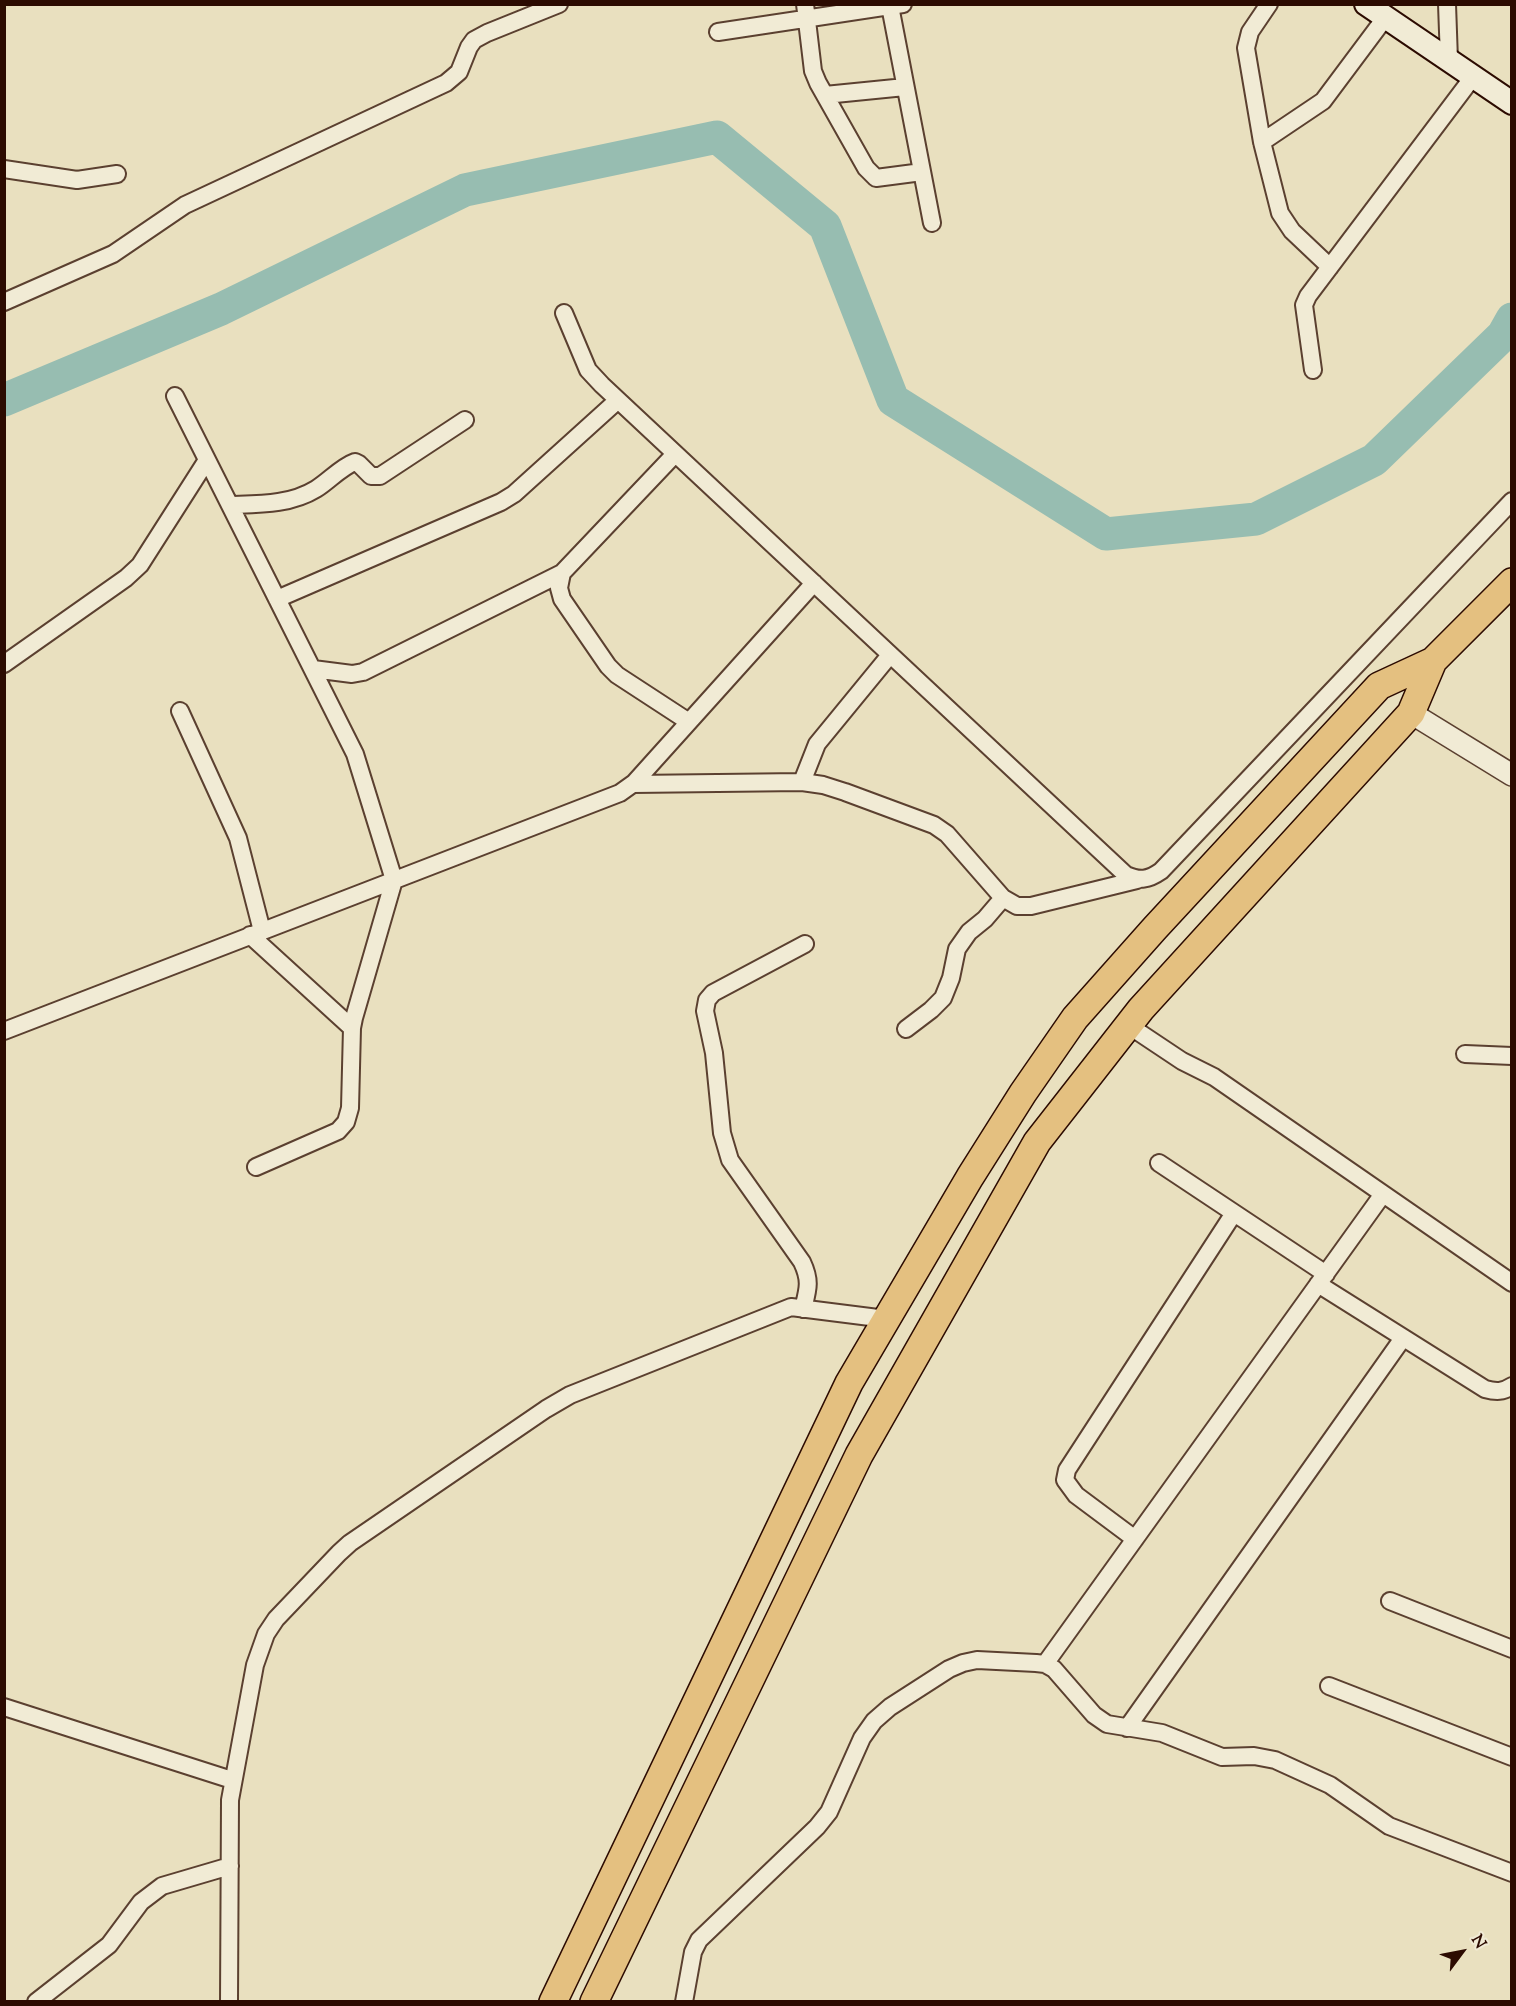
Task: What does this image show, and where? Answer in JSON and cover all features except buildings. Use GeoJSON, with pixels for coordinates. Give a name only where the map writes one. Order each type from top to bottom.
{"type":"FeatureCollection","features":[{"type":"Feature","properties":{"kind":"highway"},"geometry":{"type":"LineString","coordinates":[[553,2001],[822,1437],[886,1320],[981,1158],[1023,1093],[1075,1018],[1379,686],[1432,661],[1512,582]]}},
{"type":"Feature","properties":{"kind":"highway"},"geometry":{"type":"LineString","coordinates":[[594,2001],[859,1455],[1037,1142],[1128,1025],[1411,713],[1432,661]]}},
{"type":"Feature","properties":{"kind":"main road"},"geometry":{"type":"LineString","coordinates":[[1366,4],[1389,15],[1512,103]]}},
{"type":"Feature","properties":{"kind":"street"},"geometry":{"type":"LineString","coordinates":[[4,302],[113,254],[185,205],[446,83],[459,72],[474,40],[559,4]]}},
{"type":"Feature","properties":{"kind":"street"},"geometry":{"type":"LineString","coordinates":[[1269,4],[1250,32],[1246,48],[1262,142],[1280,213],[1285,223],[1330,267]]}},
{"type":"Feature","properties":{"kind":"street"},"geometry":{"type":"LineString","coordinates":[[1447,4],[1449,60]]}},
{"type":"Feature","properties":{"kind":"street"},"geometry":{"type":"LineString","coordinates":[[718,32],[806,12],[896,5],[905,87],[932,223]]}},
{"type":"Feature","properties":{"kind":"street"},"geometry":{"type":"LineString","coordinates":[[806,12],[813,71],[866,168],[876,178],[922,172]]}},
{"type":"Feature","properties":{"kind":"street"},"geometry":{"type":"LineString","coordinates":[[1262,142],[1323,101],[1389,15]]}},
{"type":"Feature","properties":{"kind":"street"},"geometry":{"type":"LineString","coordinates":[[1313,370],[1304,305],[1308,296],[1473,77]]}},
{"type":"Feature","properties":{"kind":"street"},"geometry":{"type":"LineString","coordinates":[[825,95],[905,87]]}},
{"type":"Feature","properties":{"kind":"street"},"geometry":{"type":"LineString","coordinates":[[4,169],[77,180],[117,174]]}},
{"type":"Feature","properties":{"kind":"street"},"geometry":{"type":"LineString","coordinates":[[564,313],[588,370],[618,400],[1125,875],[1137,880]]}},
{"type":"Feature","properties":{"kind":"street"},"geometry":{"type":"LineString","coordinates":[[175,396],[355,754],[394,879],[352,1028],[350,1108],[346,1122],[338,1131],[256,1167]]}},
{"type":"Feature","properties":{"kind":"street"},"geometry":{"type":"LineString","coordinates":[[277,599],[501,502],[514,494],[618,400]]}},
{"type":"Feature","properties":{"kind":"street"},"geometry":{"type":"LineString","coordinates":[[230,505],[278,503],[290,500],[316,489],[355,462],[370,476],[380,476],[465,420]]}},
{"type":"Feature","properties":{"kind":"street"},"geometry":{"type":"LineString","coordinates":[[313,669],[352,674],[363,672],[562,573],[675,454]]}},
{"type":"Feature","properties":{"kind":"street"},"geometry":{"type":"LineString","coordinates":[[4,664],[126,578],[140,565],[207,460]]}},
{"type":"Feature","properties":{"kind":"street"},"geometry":{"type":"LineString","coordinates":[[633,784],[802,782],[823,785],[934,825],[947,834],[1003,898],[1017,906],[1031,906],[1149,879],[1161,871],[1512,501]]}},
{"type":"Feature","properties":{"kind":"street"},"geometry":{"type":"LineString","coordinates":[[562,573],[559,588],[562,599],[608,666],[617,675],[689,722]]}},
{"type":"Feature","properties":{"kind":"street"},"geometry":{"type":"LineString","coordinates":[[4,1031],[620,793],[633,784],[814,584]]}},
{"type":"Feature","properties":{"kind":"street"},"geometry":{"type":"LineString","coordinates":[[802,782],[817,744],[890,655]]}},
{"type":"Feature","properties":{"kind":"street"},"geometry":{"type":"LineString","coordinates":[[180,711],[238,838],[256,933],[352,1028]]}},
{"type":"Feature","properties":{"kind":"street"},"geometry":{"type":"LineString","coordinates":[[1411,713],[1512,775]]}},
{"type":"Feature","properties":{"kind":"street"},"geometry":{"type":"LineString","coordinates":[[906,1029],[943,998],[951,978],[957,949],[969,932],[985,919],[1003,898]]}},
{"type":"Feature","properties":{"kind":"street"},"geometry":{"type":"LineString","coordinates":[[803,1309],[809,1283],[808,1273],[730,1160],[722,1133],[714,1053],[705,1011],[706,1000],[714,993],[805,944]]}},
{"type":"Feature","properties":{"kind":"street"},"geometry":{"type":"LineString","coordinates":[[1128,1025],[1182,1061],[1214,1077],[1512,1283]]}},
{"type":"Feature","properties":{"kind":"street"},"geometry":{"type":"LineString","coordinates":[[1465,1054],[1512,1056]]}},
{"type":"Feature","properties":{"kind":"street"},"geometry":{"type":"LineString","coordinates":[[1160,1163],[1234,1213],[1403,1338],[1485,1389],[1495,1392],[1512,1386]]}},
{"type":"Feature","properties":{"kind":"street"},"geometry":{"type":"LineString","coordinates":[[1045,1664],[1383,1194]]}},
{"type":"Feature","properties":{"kind":"street"},"geometry":{"type":"LineString","coordinates":[[1135,1539],[1076,1495],[1065,1480],[1067,1470],[1234,1213]]}},
{"type":"Feature","properties":{"kind":"street"},"geometry":{"type":"LineString","coordinates":[[229,2001],[232,1780],[255,1665],[266,1634],[276,1619],[350,1543],[558,1402],[791,1307],[886,1320]]}},
{"type":"Feature","properties":{"kind":"street"},"geometry":{"type":"LineString","coordinates":[[1127,1728],[1403,1338]]}},
{"type":"Feature","properties":{"kind":"street"},"geometry":{"type":"LineString","coordinates":[[1390,1601],[1512,1649]]}},
{"type":"Feature","properties":{"kind":"street"},"geometry":{"type":"LineString","coordinates":[[684,2001],[693,1953],[699,1940],[817,1827],[829,1812],[862,1738],[874,1721],[890,1707],[950,1669],[976,1660],[1045,1664],[1061,1676],[1100,1720],[1114,1727],[1162,1732],[1222,1757],[1254,1756],[1275,1760],[1330,1785],[1389,1826],[1512,1873]]}},
{"type":"Feature","properties":{"kind":"street"},"geometry":{"type":"LineString","coordinates":[[1329,1686],[1512,1757]]}},
{"type":"Feature","properties":{"kind":"street"},"geometry":{"type":"LineString","coordinates":[[4,1707],[232,1780]]}},
{"type":"Feature","properties":{"kind":"street"},"geometry":{"type":"LineString","coordinates":[[36,2001],[109,1944],[141,1902],[153,1892],[162,1886],[230,1866]]}},
{"type":"Feature","properties":{"kind":"waterway"},"geometry":{"type":"LineString","coordinates":[[4,400],[221,309],[465,190],[717,137],[825,226],[893,400],[1106,534],[1256,519],[1374,460],[1503,335],[1512,319]]}}]}
